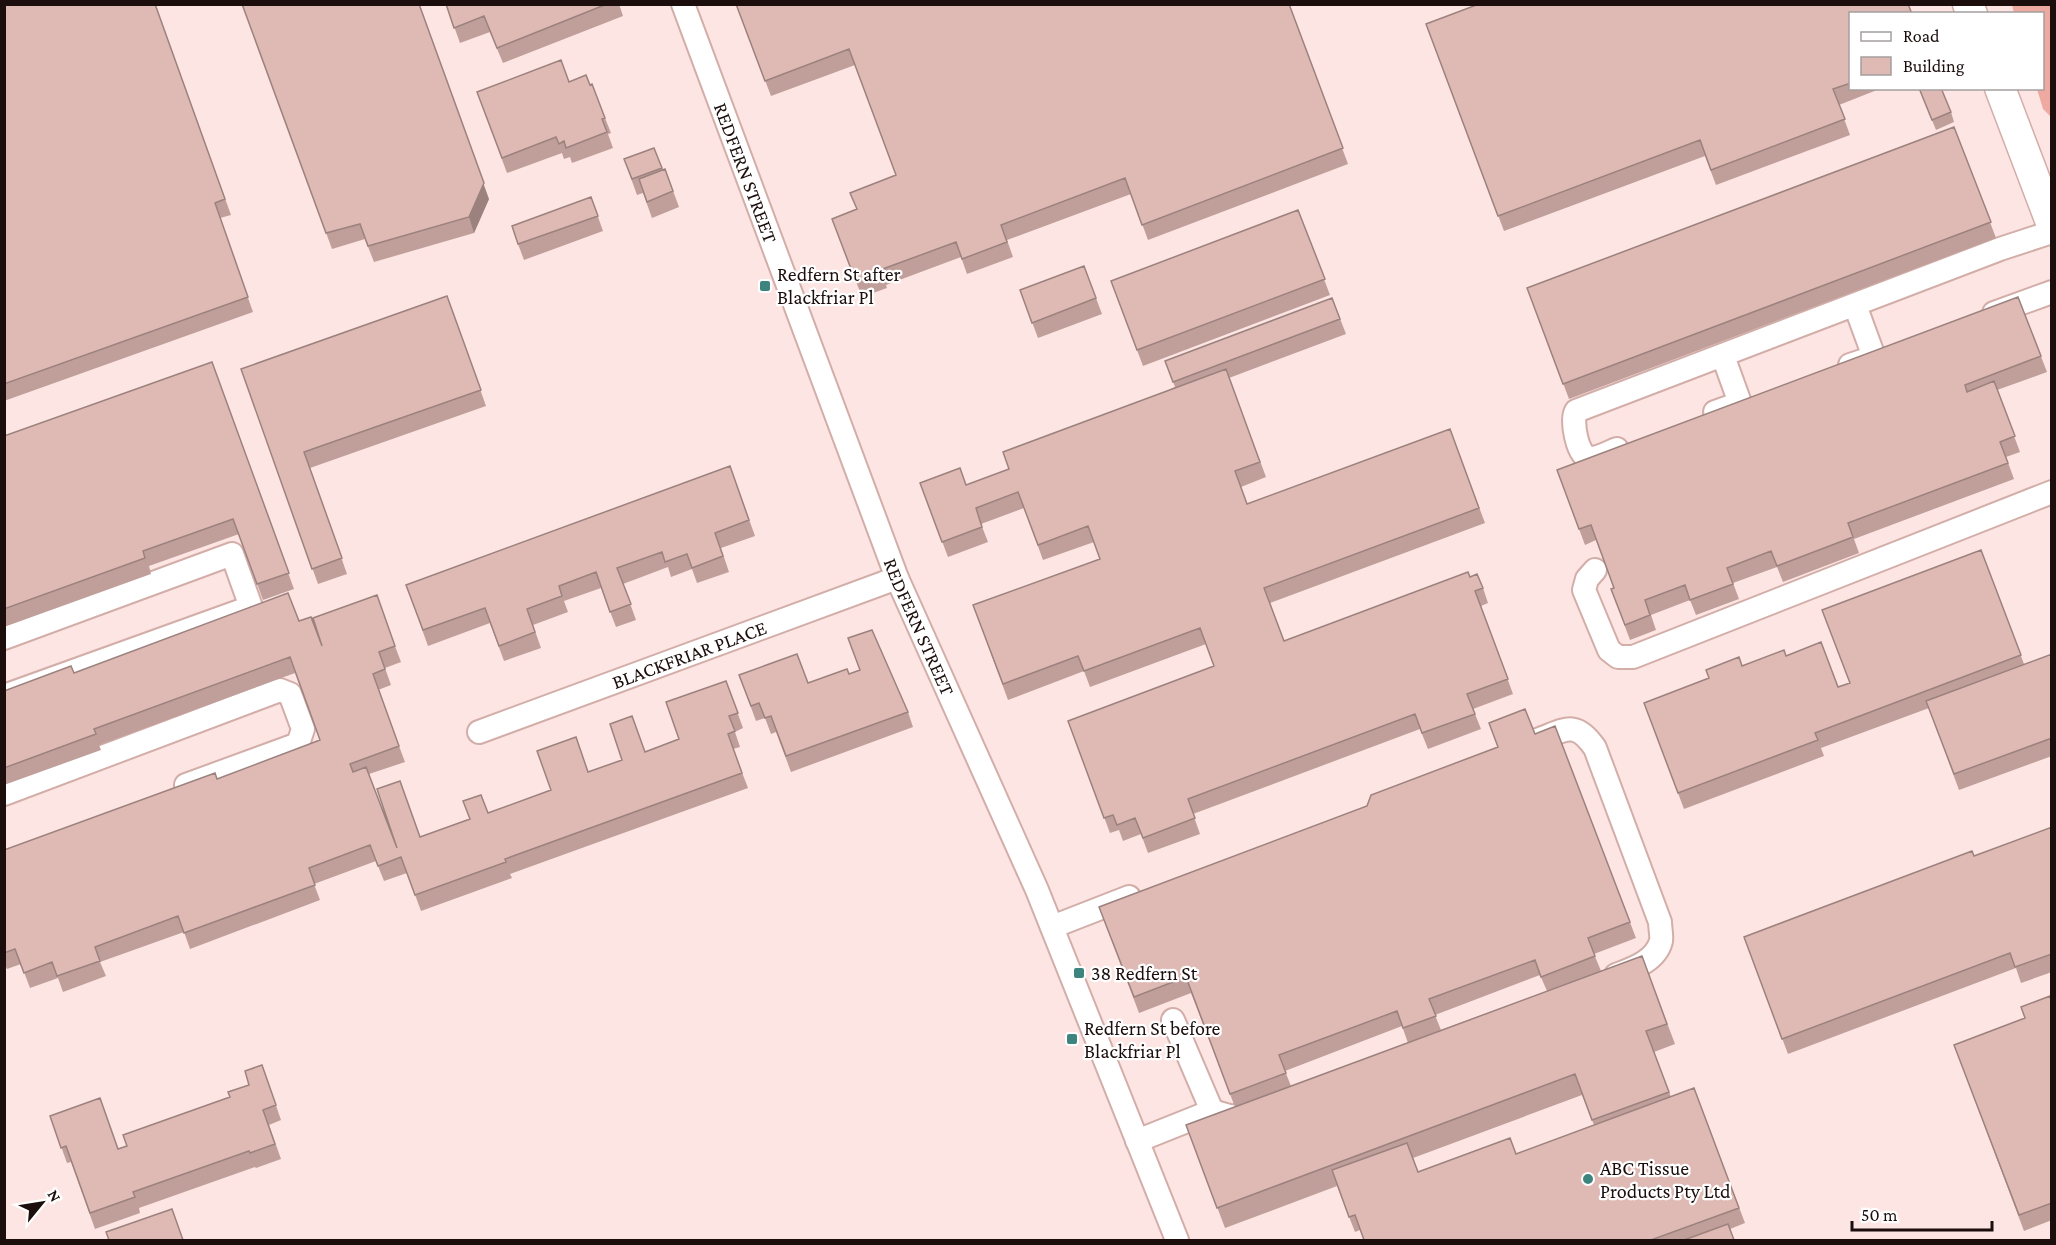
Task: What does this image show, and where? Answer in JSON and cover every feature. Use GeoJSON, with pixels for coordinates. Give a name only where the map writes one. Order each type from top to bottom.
{"type":"FeatureCollection","features":[{"type":"Feature","properties":{"kind":"main road"},"geometry":{"type":"LineString","coordinates":[[2001,90],[2052,225]]}},
{"type":"Feature","properties":{"kind":"street","name":"REDFERN STREET"},"geometry":{"type":"LineString","coordinates":[[683,4],[897,578],[1037,890],[1176,1240]]}},
{"type":"Feature","properties":{"kind":"street"},"geometry":{"type":"LineString","coordinates":[[1642,440],[1590,458],[1584,455],[1580,448],[1573,417],[1576,411],[1596,403],[2000,249],[2052,232]]}},
{"type":"Feature","properties":{"kind":"street"},"geometry":{"type":"LineString","coordinates":[[1979,319],[2052,292]]}},
{"type":"Feature","properties":{"kind":"street"},"geometry":{"type":"LineString","coordinates":[[1830,372],[1884,353],[1855,305]]}},
{"type":"Feature","properties":{"kind":"street"},"geometry":{"type":"LineString","coordinates":[[1723,356],[1740,403]]}},
{"type":"Feature","properties":{"kind":"street"},"geometry":{"type":"LineString","coordinates":[[1697,419],[1763,395]]}},
{"type":"Feature","properties":{"kind":"street"},"geometry":{"type":"LineString","coordinates":[[1595,570],[1587,579],[1584,590],[1609,650],[1618,657],[1633,657],[2052,492]]}},
{"type":"Feature","properties":{"kind":"street"},"geometry":{"type":"LineString","coordinates":[[4,638],[232,554],[252,607],[4,696]]}},
{"type":"Feature","properties":{"kind":"street","name":"BLACKFRIAR PLACE"},"geometry":{"type":"LineString","coordinates":[[479,732],[897,578]]}},
{"type":"Feature","properties":{"kind":"street"},"geometry":{"type":"LineString","coordinates":[[4,794],[280,690],[290,694],[303,729],[298,744],[167,792]]}},
{"type":"Feature","properties":{"kind":"street"},"geometry":{"type":"LineString","coordinates":[[1537,740],[1567,729],[1574,729],[1587,737],[1595,748],[1660,922],[1661,941],[1654,954],[1642,964],[1597,982]]}},
{"type":"Feature","properties":{"kind":"street"},"geometry":{"type":"LineString","coordinates":[[1052,927],[1147,889]]}},
{"type":"Feature","properties":{"kind":"street"},"geometry":{"type":"LineString","coordinates":[[1173,1020],[1212,1111]]}},
{"type":"Feature","properties":{"kind":"street"},"geometry":{"type":"LineString","coordinates":[[1137,1141],[1212,1111],[1233,1117],[1266,1105]]}},
{"type":"Feature","properties":{"kind":"shaded area"},"geometry":{"type":"Polygon","coordinates":[[[2012,5],[2051,5],[2051,117],[2043,109],[2037,90],[2044,90],[2044,12],[2014,12],[2012,5]]]}},
{"type":"Feature","properties":{"kind":"building"},"geometry":{"type":"Polygon","coordinates":[[[4,4],[155,4],[225,199],[215,203],[248,297],[4,384],[4,4]]]}},
{"type":"Feature","properties":{"kind":"building"},"geometry":{"type":"Polygon","coordinates":[[[242,4],[419,4],[484,183],[469,217],[368,246],[360,224],[326,233],[242,4]]]}},
{"type":"Feature","properties":{"kind":"building"},"geometry":{"type":"Polygon","coordinates":[[[446,4],[607,4],[497,48],[484,16],[454,28],[446,4]]]}},
{"type":"Feature","properties":{"kind":"building"},"geometry":{"type":"Polygon","coordinates":[[[736,4],[1289,4],[1343,148],[1142,225],[1125,178],[1001,225],[1007,242],[962,259],[956,242],[880,270],[881,272],[856,282],[832,219],[857,209],[850,193],[896,175],[849,49],[765,81],[736,4]]]}},
{"type":"Feature","properties":{"kind":"building"},"geometry":{"type":"Polygon","coordinates":[[[1479,4],[1908,4],[1911,12],[1849,12],[1849,84],[1833,89],[1845,119],[1711,170],[1700,140],[1498,216],[1426,24],[1479,4]]]}},
{"type":"Feature","properties":{"kind":"building"},"geometry":{"type":"Polygon","coordinates":[[[561,60],[569,82],[586,75],[590,85],[592,84],[605,118],[602,119],[607,132],[566,148],[564,141],[559,144],[556,137],[502,158],[477,92],[561,60]]]}},
{"type":"Feature","properties":{"kind":"building"},"geometry":{"type":"Polygon","coordinates":[[[1920,90],[1942,90],[1951,112],[1932,120],[1920,90]]]}},
{"type":"Feature","properties":{"kind":"building"},"geometry":{"type":"Polygon","coordinates":[[[1954,127],[1991,222],[1563,384],[1527,288],[1954,127]]]}},
{"type":"Feature","properties":{"kind":"building"},"geometry":{"type":"Polygon","coordinates":[[[654,148],[662,168],[632,179],[624,159],[654,148]]]}},
{"type":"Feature","properties":{"kind":"building"},"geometry":{"type":"Polygon","coordinates":[[[665,169],[673,191],[647,202],[639,179],[665,169]]]}},
{"type":"Feature","properties":{"kind":"building"},"geometry":{"type":"Polygon","coordinates":[[[591,197],[598,216],[518,244],[512,226],[591,197]]]}},
{"type":"Feature","properties":{"kind":"building"},"geometry":{"type":"Polygon","coordinates":[[[1298,210],[1325,279],[1137,350],[1111,281],[1298,210]]]}},
{"type":"Feature","properties":{"kind":"building"},"geometry":{"type":"Polygon","coordinates":[[[1084,266],[1096,298],[1032,323],[1020,290],[1084,266]]]}},
{"type":"Feature","properties":{"kind":"building"},"geometry":{"type":"Polygon","coordinates":[[[447,296],[481,390],[304,452],[342,558],[312,569],[241,369],[447,296]]]}},
{"type":"Feature","properties":{"kind":"building"},"geometry":{"type":"Polygon","coordinates":[[[2018,297],[2041,356],[1965,385],[1967,392],[1994,381],[2015,436],[2000,442],[2008,463],[1848,523],[1853,537],[1777,566],[1771,551],[1727,568],[1733,584],[1690,600],[1685,585],[1645,600],[1650,615],[1625,625],[1591,525],[1579,529],[1557,470],[2018,297]]]}},
{"type":"Feature","properties":{"kind":"building"},"geometry":{"type":"Polygon","coordinates":[[[1332,298],[1340,319],[1173,382],[1165,361],[1332,298]]]}},
{"type":"Feature","properties":{"kind":"building"},"geometry":{"type":"Polygon","coordinates":[[[212,362],[289,573],[257,584],[233,519],[143,551],[145,558],[4,609],[4,436],[212,362]]]}},
{"type":"Feature","properties":{"kind":"building"},"geometry":{"type":"Polygon","coordinates":[[[1226,369],[1260,462],[1235,471],[1247,504],[1450,429],[1479,508],[1264,588],[1284,641],[1468,572],[1470,577],[1477,574],[1483,588],[1475,591],[1508,679],[1467,694],[1475,714],[1422,733],[1415,714],[1188,799],[1195,818],[1143,838],[1135,818],[1117,825],[1113,815],[1104,818],[1068,721],[1214,666],[1200,628],[1084,671],[1078,656],[1003,684],[973,605],[1100,559],[1088,526],[1038,545],[1018,492],[976,508],[982,527],[942,542],[920,483],[960,468],[966,485],[1009,469],[1003,452],[1226,369]]]}},
{"type":"Feature","properties":{"kind":"building"},"geometry":{"type":"Polygon","coordinates":[[[730,466],[749,520],[715,533],[723,556],[692,568],[687,554],[665,562],[662,552],[617,568],[631,604],[610,612],[596,572],[559,586],[562,596],[527,609],[535,632],[499,646],[485,608],[423,630],[406,585],[730,466]]]}},
{"type":"Feature","properties":{"kind":"building"},"geometry":{"type":"Polygon","coordinates":[[[1981,550],[2021,655],[1815,733],[1818,740],[1678,793],[1644,703],[1709,678],[1706,670],[1739,657],[1742,666],[1784,650],[1786,656],[1821,642],[1838,687],[1850,683],[1822,610],[1981,550]]]}},
{"type":"Feature","properties":{"kind":"building"},"geometry":{"type":"Polygon","coordinates":[[[288,593],[299,621],[311,617],[322,646],[313,618],[377,595],[395,646],[379,652],[385,669],[373,674],[399,746],[350,764],[353,772],[366,767],[397,848],[377,789],[400,781],[420,837],[470,819],[463,801],[481,795],[488,813],[551,790],[537,751],[576,737],[588,772],[622,760],[610,724],[632,716],[645,752],[679,739],[666,702],[726,681],[738,713],[729,716],[735,731],[728,734],[742,773],[505,859],[506,862],[415,895],[401,857],[378,866],[370,845],[309,868],[315,885],[184,933],[178,916],[95,947],[100,961],[57,976],[52,962],[24,973],[15,949],[4,953],[4,850],[215,773],[217,779],[320,740],[290,657],[94,729],[96,734],[4,768],[4,691],[71,666],[74,673],[288,593]]]}},
{"type":"Feature","properties":{"kind":"building"},"geometry":{"type":"Polygon","coordinates":[[[872,630],[908,712],[786,756],[771,716],[765,718],[759,703],[751,706],[739,675],[797,654],[808,683],[847,669],[849,674],[860,670],[848,638],[872,630]]]}},
{"type":"Feature","properties":{"kind":"building"},"geometry":{"type":"Polygon","coordinates":[[[2052,654],[2052,738],[1954,774],[1926,701],[2052,654]]]}},
{"type":"Feature","properties":{"kind":"building"},"geometry":{"type":"Polygon","coordinates":[[[1525,709],[1535,734],[1555,726],[1630,922],[1588,938],[1595,956],[1541,977],[1535,960],[1429,999],[1436,1016],[1403,1028],[1397,1011],[1279,1055],[1286,1073],[1230,1094],[1186,977],[1134,997],[1099,907],[1367,806],[1371,795],[1498,747],[1489,723],[1525,709]]]}},
{"type":"Feature","properties":{"kind":"building"},"geometry":{"type":"Polygon","coordinates":[[[2052,827],[2052,954],[2015,967],[2010,953],[1782,1039],[1744,937],[1972,851],[1974,856],[2052,827]]]}},
{"type":"Feature","properties":{"kind":"building"},"geometry":{"type":"Polygon","coordinates":[[[1642,956],[1667,1024],[1646,1031],[1669,1092],[1592,1120],[1575,1074],[1217,1208],[1186,1125],[1642,956]]]}},
{"type":"Feature","properties":{"kind":"building"},"geometry":{"type":"Polygon","coordinates":[[[2050,996],[2052,1001],[2052,1203],[2019,1215],[1954,1045],[2025,1018],[2021,1007],[2050,996]]]}},
{"type":"Feature","properties":{"kind":"building"},"geometry":{"type":"Polygon","coordinates":[[[262,1065],[276,1105],[263,1110],[275,1144],[133,1192],[135,1197],[90,1213],[66,1146],[61,1148],[50,1116],[100,1098],[118,1149],[127,1146],[123,1135],[230,1097],[228,1092],[249,1085],[245,1071],[262,1065]]]}},
{"type":"Feature","properties":{"kind":"building","name":"ABC Tissue Products Pty Ltd"},"geometry":{"type":"Polygon","coordinates":[[[1694,1088],[1739,1208],[1651,1240],[1364,1240],[1355,1215],[1349,1217],[1332,1170],[1407,1143],[1418,1172],[1510,1138],[1516,1154],[1694,1088]]]}},
{"type":"Feature","properties":{"kind":"building"},"geometry":{"type":"Polygon","coordinates":[[[172,1209],[183,1240],[109,1240],[106,1232],[172,1209]]]}},
{"type":"Feature","properties":{"kind":"building"},"geometry":{"type":"Polygon","coordinates":[[[1728,1224],[1734,1240],[1684,1240],[1728,1224]]]}},
{"type":"Feature","properties":{"kind":"place","name":"Redfern St after Blackfriar Pl"},"geometry":{"type":"Point","coordinates":[765,286]}},
{"type":"Feature","properties":{"kind":"place","name":"38 Redfern St"},"geometry":{"type":"Point","coordinates":[1079,973]}},
{"type":"Feature","properties":{"kind":"place","name":"Redfern St before Blackfriar Pl"},"geometry":{"type":"Point","coordinates":[1072,1039]}},
{"type":"Feature","properties":{"kind":"place","name":"ABC Tissue Products Pty Ltd"},"geometry":{"type":"Point","coordinates":[1588,1179]}}]}
